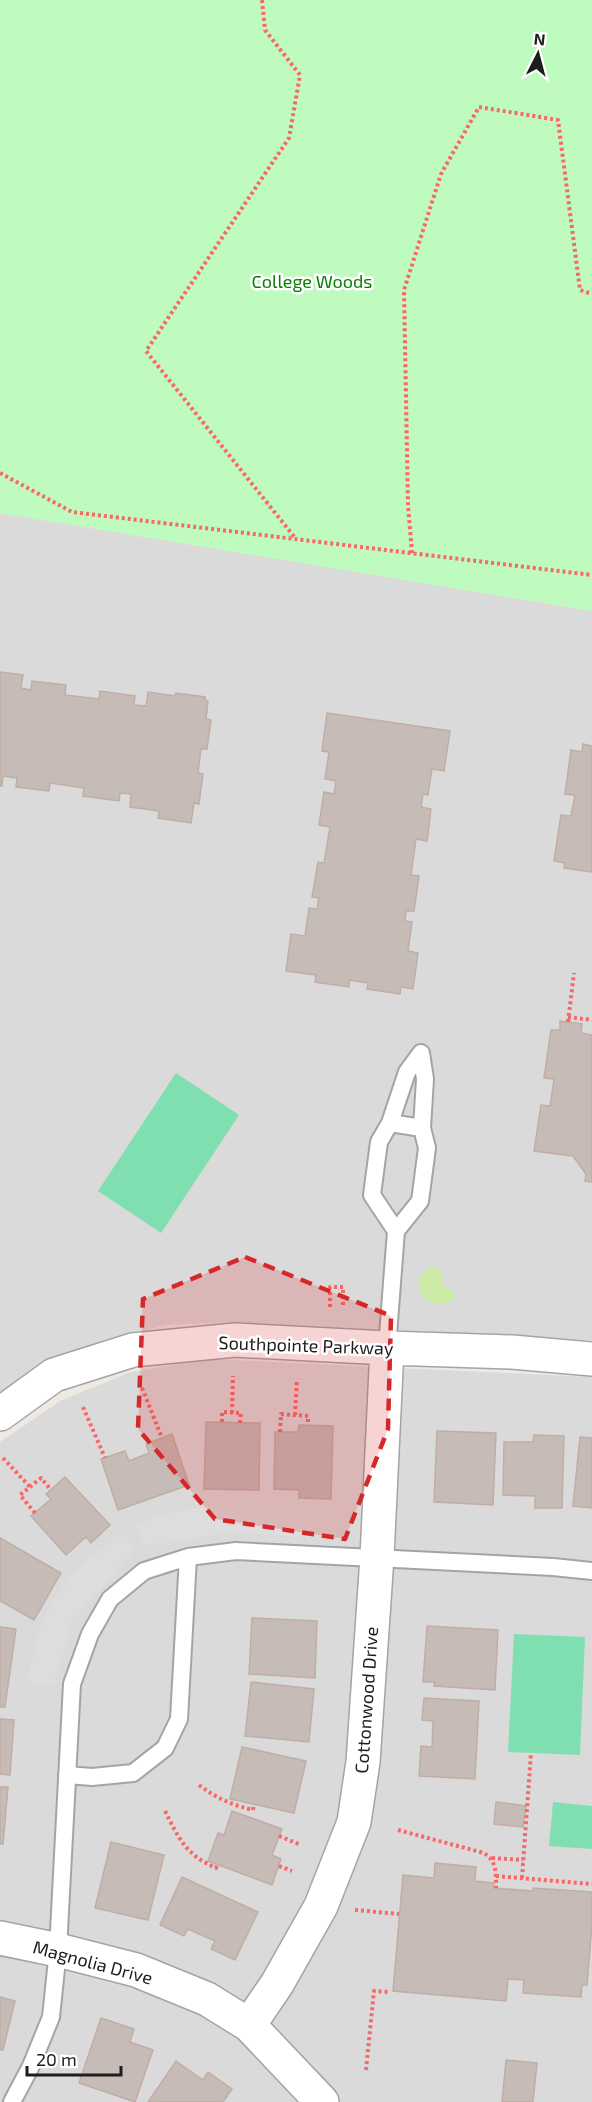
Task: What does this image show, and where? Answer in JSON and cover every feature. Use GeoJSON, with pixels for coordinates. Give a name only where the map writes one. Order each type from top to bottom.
{"type":"FeatureCollection","features":[{"type":"Feature","properties":{"kind":"street","name":"Southpointe Parkway"},"geometry":{"type":"LineString","coordinates":[[0,1414],[54,1375],[133,1350],[235,1340],[512,1352],[592,1359]]}},
{"type":"Feature","properties":{"kind":"street","name":"Cottonwood Drive"},"geometry":{"type":"LineString","coordinates":[[249,2025],[277,1984],[321,1906],[354,1822],[363,1762],[377,1557],[387,1348]]}},
{"type":"Feature","properties":{"kind":"street","name":"Magnolia Drive"},"geometry":{"type":"LineString","coordinates":[[0,1938],[136,1970],[207,2000],[249,2025],[322,2102]]}},
{"type":"Feature","properties":{"kind":"lane"},"geometry":{"type":"LineString","coordinates":[[387,1348],[396,1231],[420,1201],[427,1149],[422,1128],[425,1079],[421,1053],[407,1072],[390,1123],[379,1142],[372,1195],[396,1231]]}},
{"type":"Feature","properties":{"kind":"lane"},"geometry":{"type":"LineString","coordinates":[[390,1123],[422,1128]]}},
{"type":"Feature","properties":{"kind":"lane"},"geometry":{"type":"LineString","coordinates":[[12,2102],[31,2066],[51,2016],[58,1950],[72,1684],[90,1634],[110,1599],[144,1571],[189,1557],[236,1551],[377,1557],[592,1571]]}},
{"type":"Feature","properties":{"kind":"lane"},"geometry":{"type":"LineString","coordinates":[[67,1775],[92,1777],[133,1773],[165,1748],[179,1719],[189,1557]]}},
{"type":"Feature","properties":{"kind":"path"},"geometry":{"type":"LineString","coordinates":[[262,0],[265,30],[300,75],[289,138],[146,351],[296,539]]}},
{"type":"Feature","properties":{"kind":"path"},"geometry":{"type":"LineString","coordinates":[[412,553],[408,505],[404,290],[441,174],[479,107],[558,120],[580,290],[592,294]]}},
{"type":"Feature","properties":{"kind":"path"},"geometry":{"type":"LineString","coordinates":[[0,473],[72,512],[592,575]]}},
{"type":"Feature","properties":{"kind":"path"},"geometry":{"type":"LineString","coordinates":[[574,973],[568,1019],[592,1020]]}},
{"type":"Feature","properties":{"kind":"path"},"geometry":{"type":"LineString","coordinates":[[330,1307],[330,1287],[343,1287],[343,1307]]}},
{"type":"Feature","properties":{"kind":"path"},"geometry":{"type":"LineString","coordinates":[[232,1413],[234,1376]]}},
{"type":"Feature","properties":{"kind":"path"},"geometry":{"type":"LineString","coordinates":[[295,1415],[297,1379]]}},
{"type":"Feature","properties":{"kind":"path"},"geometry":{"type":"LineString","coordinates":[[142,1388],[162,1438]]}},
{"type":"Feature","properties":{"kind":"path"},"geometry":{"type":"LineString","coordinates":[[83,1407],[105,1458]]}},
{"type":"Feature","properties":{"kind":"path"},"geometry":{"type":"LineString","coordinates":[[222,1422],[222,1412],[241,1413],[240,1423]]}},
{"type":"Feature","properties":{"kind":"path"},"geometry":{"type":"LineString","coordinates":[[279,1432],[281,1414],[308,1416],[308,1425]]}},
{"type":"Feature","properties":{"kind":"path"},"geometry":{"type":"LineString","coordinates":[[3,1458],[30,1487]]}},
{"type":"Feature","properties":{"kind":"path"},"geometry":{"type":"LineString","coordinates":[[35,1513],[20,1495],[41,1478],[51,1490]]}},
{"type":"Feature","properties":{"kind":"path"},"geometry":{"type":"LineString","coordinates":[[522,1878],[531,1753]]}},
{"type":"Feature","properties":{"kind":"path"},"geometry":{"type":"LineString","coordinates":[[199,1785],[225,1802],[253,1810],[254,1804]]}},
{"type":"Feature","properties":{"kind":"path"},"geometry":{"type":"LineString","coordinates":[[165,1811],[181,1842],[190,1852],[202,1862],[216,1868],[217,1865]]}},
{"type":"Feature","properties":{"kind":"path"},"geometry":{"type":"LineString","coordinates":[[398,1830],[484,1853],[492,1858],[523,1860]]}},
{"type":"Feature","properties":{"kind":"path"},"geometry":{"type":"LineString","coordinates":[[279,1836],[302,1845]]}},
{"type":"Feature","properties":{"kind":"path"},"geometry":{"type":"LineString","coordinates":[[492,1858],[496,1888]]}},
{"type":"Feature","properties":{"kind":"path"},"geometry":{"type":"LineString","coordinates":[[279,1866],[292,1871]]}},
{"type":"Feature","properties":{"kind":"path"},"geometry":{"type":"LineString","coordinates":[[496,1876],[592,1884]]}},
{"type":"Feature","properties":{"kind":"path"},"geometry":{"type":"LineString","coordinates":[[355,1910],[399,1914]]}},
{"type":"Feature","properties":{"kind":"path"},"geometry":{"type":"LineString","coordinates":[[366,2070],[374,1991],[389,1992]]}},
{"type":"Feature","properties":{"kind":"highlighted area"},"geometry":{"type":"Polygon","coordinates":[[[245,1257],[391,1316],[388,1429],[345,1539],[215,1519],[138,1429],[143,1299],[245,1257]]]}},
{"type":"Feature","properties":{"kind":"shaded area"},"geometry":{"type":"Polygon","coordinates":[[[0,513],[592,611],[592,1340],[233,1322],[167,1325],[103,1340],[32,1371],[0,1395],[0,513]]]}},
{"type":"Feature","properties":{"kind":"shaded area"},"geometry":{"type":"Polygon","coordinates":[[[211,1359],[592,1377],[592,2102],[0,2102],[0,1442],[60,1401],[131,1372],[211,1359]]]}},
{"type":"Feature","properties":{"kind":"shaded area"},"geometry":{"type":"Polygon","coordinates":[[[226,1504],[313,1509],[311,1537],[234,1532],[145,1546],[134,1525],[167,1513],[226,1504]]]}},
{"type":"Feature","properties":{"kind":"shaded area"},"geometry":{"type":"Polygon","coordinates":[[[123,1532],[133,1552],[73,1619],[53,1686],[28,1683],[30,1664],[38,1636],[51,1603],[84,1562],[123,1532]]]}},
{"type":"Feature","properties":{"kind":"green space","name":"College Woods"},"geometry":{"type":"Polygon","coordinates":[[[0,0],[592,0],[592,611],[0,513],[0,0]]]}},
{"type":"Feature","properties":{"kind":"green space"},"geometry":{"type":"Polygon","coordinates":[[[176,1073],[239,1115],[161,1233],[98,1191],[176,1073]]]}},
{"type":"Feature","properties":{"kind":"green space"},"geometry":{"type":"Polygon","coordinates":[[[433,1267],[442,1270],[442,1284],[454,1292],[455,1296],[452,1301],[430,1302],[420,1291],[420,1277],[433,1267]]]}},
{"type":"Feature","properties":{"kind":"green space"},"geometry":{"type":"Polygon","coordinates":[[[514,1634],[585,1637],[580,1755],[508,1752],[514,1634]]]}},
{"type":"Feature","properties":{"kind":"green space"},"geometry":{"type":"Polygon","coordinates":[[[553,1802],[592,1806],[592,1849],[549,1846],[553,1802]]]}},
{"type":"Feature","properties":{"kind":"building"},"geometry":{"type":"Polygon","coordinates":[[[0,672],[23,675],[21,688],[31,690],[32,681],[66,685],[65,695],[99,699],[100,691],[135,696],[134,705],[146,706],[148,692],[205,697],[208,701],[206,719],[211,720],[207,749],[201,749],[198,773],[203,774],[199,804],[194,803],[191,823],[158,818],[159,811],[130,807],[131,794],[120,793],[119,801],[83,796],[84,788],[50,783],[49,791],[16,787],[17,778],[3,776],[2,786],[0,786],[0,672]]]}},
{"type":"Feature","properties":{"kind":"building"},"geometry":{"type":"Polygon","coordinates":[[[327,713],[450,731],[444,771],[432,769],[428,795],[423,794],[421,807],[431,809],[427,841],[416,839],[411,875],[419,876],[414,911],[406,911],[405,921],[412,922],[408,951],[418,953],[413,989],[401,987],[400,994],[367,989],[368,983],[349,980],[349,987],[315,982],[316,975],[286,971],[291,934],[305,936],[309,908],[317,909],[319,898],[312,897],[318,862],[324,863],[330,827],[319,825],[324,792],[334,794],[336,781],[325,779],[329,752],[322,751],[327,713]]]}},
{"type":"Feature","properties":{"kind":"building"},"geometry":{"type":"Polygon","coordinates":[[[583,744],[592,746],[592,872],[564,868],[565,863],[554,861],[561,815],[571,816],[575,795],[565,794],[571,750],[582,752],[583,744]]]}},
{"type":"Feature","properties":{"kind":"building"},"geometry":{"type":"Polygon","coordinates":[[[560,1021],[582,1024],[581,1033],[592,1035],[592,1182],[585,1181],[586,1174],[573,1156],[534,1151],[541,1105],[550,1106],[554,1079],[544,1078],[551,1030],[560,1030],[560,1021]]]}},
{"type":"Feature","properties":{"kind":"building"},"geometry":{"type":"Polygon","coordinates":[[[206,1422],[260,1423],[259,1490],[204,1489],[206,1422]]]}},
{"type":"Feature","properties":{"kind":"building"},"geometry":{"type":"Polygon","coordinates":[[[299,1425],[333,1426],[331,1499],[299,1498],[299,1490],[274,1489],[275,1432],[298,1432],[299,1425]]]}},
{"type":"Feature","properties":{"kind":"building"},"geometry":{"type":"Polygon","coordinates":[[[437,1431],[496,1433],[493,1505],[434,1502],[437,1431]]]}},
{"type":"Feature","properties":{"kind":"building"},"geometry":{"type":"Polygon","coordinates":[[[172,1434],[189,1485],[118,1510],[101,1459],[125,1451],[129,1461],[149,1453],[146,1444],[172,1434]]]}},
{"type":"Feature","properties":{"kind":"building"},"geometry":{"type":"Polygon","coordinates":[[[534,1435],[564,1436],[562,1508],[535,1508],[535,1496],[503,1495],[504,1442],[533,1442],[534,1435]]]}},
{"type":"Feature","properties":{"kind":"building"},"geometry":{"type":"Polygon","coordinates":[[[580,1437],[592,1438],[592,1508],[573,1506],[580,1437]]]}},
{"type":"Feature","properties":{"kind":"building"},"geometry":{"type":"Polygon","coordinates":[[[65,1477],[110,1525],[91,1543],[86,1537],[66,1555],[31,1516],[51,1499],[46,1494],[65,1477]]]}},
{"type":"Feature","properties":{"kind":"building"},"geometry":{"type":"Polygon","coordinates":[[[0,1538],[61,1573],[34,1620],[0,1601],[0,1538]]]}},
{"type":"Feature","properties":{"kind":"building"},"geometry":{"type":"Polygon","coordinates":[[[252,1618],[317,1621],[315,1678],[249,1674],[252,1618]]]}},
{"type":"Feature","properties":{"kind":"building"},"geometry":{"type":"Polygon","coordinates":[[[427,1626],[498,1630],[495,1690],[434,1686],[435,1682],[423,1682],[427,1626]]]}},
{"type":"Feature","properties":{"kind":"building"},"geometry":{"type":"Polygon","coordinates":[[[0,1627],[16,1629],[5,1707],[0,1707],[0,1627]]]}},
{"type":"Feature","properties":{"kind":"building"},"geometry":{"type":"Polygon","coordinates":[[[251,1682],[314,1689],[309,1742],[245,1736],[251,1682]]]}},
{"type":"Feature","properties":{"kind":"building"},"geometry":{"type":"Polygon","coordinates":[[[424,1698],[479,1701],[475,1779],[419,1776],[421,1746],[432,1747],[433,1721],[422,1720],[424,1698]]]}},
{"type":"Feature","properties":{"kind":"building"},"geometry":{"type":"Polygon","coordinates":[[[0,1719],[14,1720],[10,1775],[0,1774],[0,1719]]]}},
{"type":"Feature","properties":{"kind":"building"},"geometry":{"type":"Polygon","coordinates":[[[242,1747],[306,1761],[294,1813],[230,1799],[242,1747]]]}},
{"type":"Feature","properties":{"kind":"building"},"geometry":{"type":"Polygon","coordinates":[[[0,1787],[8,1787],[3,1844],[0,1844],[0,1787]]]}},
{"type":"Feature","properties":{"kind":"building"},"geometry":{"type":"Polygon","coordinates":[[[496,1802],[526,1806],[523,1827],[494,1824],[496,1802]]]}},
{"type":"Feature","properties":{"kind":"building"},"geometry":{"type":"Polygon","coordinates":[[[232,1811],[282,1829],[272,1855],[281,1859],[272,1885],[208,1861],[218,1833],[224,1835],[232,1811]]]}},
{"type":"Feature","properties":{"kind":"building"},"geometry":{"type":"Polygon","coordinates":[[[111,1842],[164,1855],[148,1920],[95,1908],[111,1842]]]}},
{"type":"Feature","properties":{"kind":"building"},"geometry":{"type":"Polygon","coordinates":[[[435,1863],[476,1867],[475,1881],[494,1883],[493,1888],[592,1892],[587,1985],[582,1985],[581,1997],[523,1993],[524,1980],[508,1979],[506,2001],[393,1991],[403,1875],[434,1878],[435,1863]]]}},
{"type":"Feature","properties":{"kind":"building"},"geometry":{"type":"Polygon","coordinates":[[[182,1877],[258,1912],[235,1960],[211,1949],[215,1941],[188,1929],[184,1936],[160,1925],[182,1877]]]}},
{"type":"Feature","properties":{"kind":"building"},"geometry":{"type":"Polygon","coordinates":[[[0,1997],[15,2001],[3,2050],[0,2050],[0,1997]]]}},
{"type":"Feature","properties":{"kind":"building"},"geometry":{"type":"Polygon","coordinates":[[[101,2018],[134,2029],[130,2042],[153,2050],[135,2102],[79,2083],[101,2018]]]}},
{"type":"Feature","properties":{"kind":"building"},"geometry":{"type":"Polygon","coordinates":[[[506,2060],[537,2063],[533,2102],[502,2102],[506,2060]]]}},
{"type":"Feature","properties":{"kind":"building"},"geometry":{"type":"Polygon","coordinates":[[[176,2061],[203,2080],[208,2072],[232,2089],[223,2102],[148,2102],[176,2061]]]}}]}
